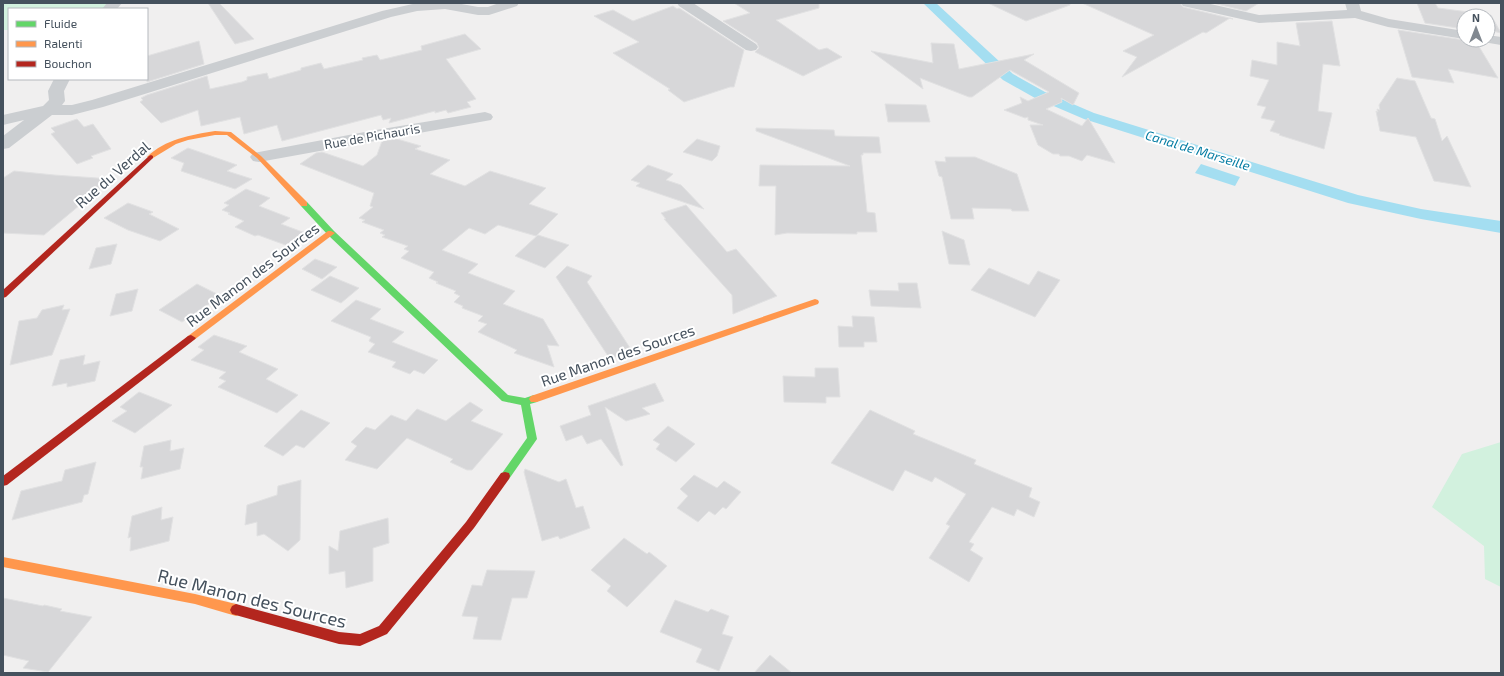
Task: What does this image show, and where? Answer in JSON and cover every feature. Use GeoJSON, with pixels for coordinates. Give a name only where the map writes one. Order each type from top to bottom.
{"type":"FeatureCollection","features":[{"type":"Feature","properties":{"kind":"street"},"geometry":{"type":"LineString","coordinates":[[3,120],[48,110],[72,110],[97,104],[374,17],[399,11],[417,7],[445,5],[478,11],[489,11],[512,3]]}},
{"type":"Feature","properties":{"kind":"street"},"geometry":{"type":"LineString","coordinates":[[684,3],[751,47]]}},
{"type":"Feature","properties":{"kind":"street"},"geometry":{"type":"LineString","coordinates":[[1188,3],[1259,19],[1274,20],[1354,8],[1388,23],[1456,34]]}},
{"type":"Feature","properties":{"kind":"street"},"geometry":{"type":"LineString","coordinates":[[3,144],[48,110],[57,101],[56,91],[62,80]]}},
{"type":"Feature","properties":{"kind":"street","name":"Rue de Pichauris"},"geometry":{"type":"LineString","coordinates":[[259,157],[370,136],[485,117]]}},
{"type":"Feature","properties":{"kind":"street","name":"Rue du Verdal"},"geometry":{"type":"LineString","coordinates":[[3,295],[148,159],[174,143],[186,138],[200,135],[228,133],[259,157],[331,233]]}},
{"type":"Feature","properties":{"kind":"street","name":"Rue Manon des Sources"},"geometry":{"type":"LineString","coordinates":[[3,482],[243,298],[331,233],[505,398],[525,402],[814,302]]}},
{"type":"Feature","properties":{"kind":"street","name":"Rue Manon des Sources"},"geometry":{"type":"LineString","coordinates":[[3,562],[196,599],[339,638],[360,640],[383,630],[470,525],[532,439],[525,402]]}},
{"type":"Feature","properties":{"kind":"green space"},"geometry":{"type":"Polygon","coordinates":[[[3,3],[110,3],[105,8],[8,8],[8,30],[3,30],[3,3]]]}},
{"type":"Feature","properties":{"kind":"green space"},"geometry":{"type":"Polygon","coordinates":[[[1501,442],[1501,587],[1485,579],[1484,546],[1432,507],[1462,454],[1501,442]]]}},
{"type":"Feature","properties":{"kind":"water"},"geometry":{"type":"Polygon","coordinates":[[[1201,164],[1240,177],[1235,186],[1195,173],[1201,164]]]}},
{"type":"Feature","properties":{"kind":"building"},"geometry":{"type":"Polygon","coordinates":[[[208,3],[219,3],[254,39],[235,44],[208,3]]]}},
{"type":"Feature","properties":{"kind":"building"},"geometry":{"type":"Polygon","coordinates":[[[734,3],[819,3],[819,8],[776,20],[819,50],[827,48],[842,57],[803,76],[755,52],[759,48],[757,43],[723,21],[750,13],[734,3]]]}},
{"type":"Feature","properties":{"kind":"building"},"geometry":{"type":"Polygon","coordinates":[[[988,3],[1070,3],[1070,5],[1026,21],[988,3]]]}},
{"type":"Feature","properties":{"kind":"building"},"geometry":{"type":"Polygon","coordinates":[[[1082,3],[1180,3],[1183,7],[1230,18],[1206,33],[1203,32],[1122,77],[1137,57],[1123,51],[1154,35],[1082,3]]]}},
{"type":"Feature","properties":{"kind":"building"},"geometry":{"type":"Polygon","coordinates":[[[1213,3],[1259,3],[1246,11],[1213,3]]]}},
{"type":"Feature","properties":{"kind":"building"},"geometry":{"type":"Polygon","coordinates":[[[1417,3],[1435,3],[1438,8],[1456,10],[1456,28],[1425,23],[1417,3]]]}},
{"type":"Feature","properties":{"kind":"building"},"geometry":{"type":"Polygon","coordinates":[[[673,6],[677,9],[679,8],[744,50],[734,87],[684,102],[668,90],[670,89],[613,53],[639,42],[594,16],[613,10],[633,21],[673,6]]]}},
{"type":"Feature","properties":{"kind":"building"},"geometry":{"type":"Polygon","coordinates":[[[1332,21],[1340,66],[1323,64],[1318,111],[1332,113],[1324,149],[1270,131],[1275,121],[1261,118],[1266,107],[1257,105],[1269,80],[1250,76],[1252,60],[1277,65],[1277,42],[1300,46],[1296,23],[1332,21]]]}},
{"type":"Feature","properties":{"kind":"building"},"geometry":{"type":"Polygon","coordinates":[[[1496,24],[1501,33],[1496,32],[1496,24]]]}},
{"type":"Feature","properties":{"kind":"building"},"geometry":{"type":"Polygon","coordinates":[[[1398,30],[1456,39],[1456,48],[1480,48],[1498,78],[1448,69],[1454,83],[1412,77],[1398,30]]]}},
{"type":"Feature","properties":{"kind":"building"},"geometry":{"type":"Polygon","coordinates":[[[465,34],[481,49],[446,59],[476,99],[467,102],[471,107],[448,113],[446,110],[435,113],[435,111],[389,123],[391,118],[383,120],[381,115],[282,141],[277,125],[244,134],[240,117],[201,126],[198,110],[161,123],[140,102],[143,100],[141,98],[147,95],[207,76],[210,89],[242,82],[247,80],[247,77],[267,73],[269,79],[321,63],[324,69],[363,60],[362,58],[377,55],[380,60],[422,50],[421,46],[465,34]]]}},
{"type":"Feature","properties":{"kind":"building"},"geometry":{"type":"Polygon","coordinates":[[[199,41],[204,64],[147,82],[148,56],[199,41]]]}},
{"type":"Feature","properties":{"kind":"building"},"geometry":{"type":"Polygon","coordinates":[[[931,43],[954,44],[959,69],[1034,54],[1024,60],[1079,93],[1073,105],[1061,98],[1062,102],[1046,109],[1082,126],[1088,118],[1115,163],[1087,155],[1082,161],[1069,156],[1060,156],[1059,154],[1053,154],[1038,145],[1030,125],[1043,125],[1028,120],[1028,117],[1025,118],[1004,110],[1022,103],[1020,97],[1028,101],[1049,92],[1010,70],[972,97],[969,97],[920,78],[923,89],[871,51],[933,63],[931,43]]]}},
{"type":"Feature","properties":{"kind":"building"},"geometry":{"type":"Polygon","coordinates":[[[1397,78],[1415,81],[1431,118],[1435,119],[1442,141],[1447,136],[1471,187],[1434,181],[1416,137],[1380,131],[1376,111],[1378,112],[1377,109],[1380,110],[1379,105],[1397,78]]]}},
{"type":"Feature","properties":{"kind":"building"},"geometry":{"type":"Polygon","coordinates":[[[885,104],[926,105],[930,122],[888,122],[885,104]]]}},
{"type":"Feature","properties":{"kind":"building"},"geometry":{"type":"Polygon","coordinates":[[[77,119],[84,127],[93,124],[111,149],[91,156],[93,158],[77,164],[51,134],[55,132],[51,128],[77,119]]]}},
{"type":"Feature","properties":{"kind":"building"},"geometry":{"type":"Polygon","coordinates":[[[756,128],[834,130],[835,136],[879,137],[881,153],[863,153],[863,155],[861,155],[867,212],[875,213],[877,232],[857,232],[857,234],[787,233],[775,235],[776,186],[759,186],[760,165],[850,166],[756,131],[756,128]]]}},
{"type":"Feature","properties":{"kind":"building"},"geometry":{"type":"Polygon","coordinates":[[[397,139],[421,146],[415,149],[450,160],[430,174],[465,186],[490,171],[546,188],[529,204],[558,214],[536,236],[498,225],[485,234],[469,228],[442,250],[478,264],[468,273],[515,291],[503,304],[543,319],[559,346],[547,345],[554,367],[514,353],[517,350],[478,332],[487,324],[478,321],[483,316],[462,308],[463,306],[454,302],[460,296],[454,293],[456,291],[436,283],[438,282],[429,278],[434,272],[401,258],[409,251],[404,249],[408,246],[382,237],[385,235],[380,233],[384,230],[362,222],[365,220],[359,218],[373,207],[370,206],[374,193],[300,164],[316,153],[322,152],[363,166],[377,155],[382,141],[397,139]]]}},
{"type":"Feature","properties":{"kind":"building"},"geometry":{"type":"Polygon","coordinates":[[[697,139],[720,146],[717,156],[712,161],[683,152],[697,139]]]}},
{"type":"Feature","properties":{"kind":"building"},"geometry":{"type":"Polygon","coordinates":[[[188,148],[237,165],[227,171],[252,179],[235,189],[181,171],[184,163],[171,158],[188,148]]]}},
{"type":"Feature","properties":{"kind":"building"},"geometry":{"type":"Polygon","coordinates":[[[945,157],[975,157],[1017,174],[1029,211],[972,208],[974,219],[951,219],[942,177],[939,176],[935,161],[946,162],[945,157]]]}},
{"type":"Feature","properties":{"kind":"building"},"geometry":{"type":"Polygon","coordinates":[[[648,165],[673,174],[666,180],[681,185],[704,209],[636,186],[640,183],[631,180],[648,165]]]}},
{"type":"Feature","properties":{"kind":"building"},"geometry":{"type":"Polygon","coordinates":[[[14,171],[111,179],[44,235],[3,233],[3,178],[14,171]]]}},
{"type":"Feature","properties":{"kind":"building"},"geometry":{"type":"Polygon","coordinates":[[[246,189],[270,198],[259,206],[290,218],[281,224],[308,234],[291,247],[258,235],[255,236],[235,227],[244,221],[222,210],[229,205],[224,203],[246,189]]]}},
{"type":"Feature","properties":{"kind":"building"},"geometry":{"type":"Polygon","coordinates":[[[128,203],[153,212],[149,214],[179,229],[160,241],[128,230],[104,218],[128,203]]]}},
{"type":"Feature","properties":{"kind":"building"},"geometry":{"type":"Polygon","coordinates":[[[686,205],[727,252],[736,249],[777,296],[733,314],[732,295],[664,219],[666,219],[661,213],[686,205]]]}},
{"type":"Feature","properties":{"kind":"building"},"geometry":{"type":"Polygon","coordinates":[[[942,231],[964,240],[970,265],[949,264],[942,231]]]}},
{"type":"Feature","properties":{"kind":"building"},"geometry":{"type":"Polygon","coordinates":[[[538,235],[569,245],[545,268],[515,256],[538,235]]]}},
{"type":"Feature","properties":{"kind":"building"},"geometry":{"type":"Polygon","coordinates":[[[117,244],[111,264],[89,269],[96,248],[117,244]]]}},
{"type":"Feature","properties":{"kind":"building"},"geometry":{"type":"Polygon","coordinates":[[[315,259],[337,267],[322,279],[302,269],[315,259]]]}},
{"type":"Feature","properties":{"kind":"building"},"geometry":{"type":"Polygon","coordinates":[[[567,266],[592,276],[587,282],[632,351],[610,359],[556,277],[567,266]]]}},
{"type":"Feature","properties":{"kind":"building"},"geometry":{"type":"Polygon","coordinates":[[[989,268],[1029,285],[1038,271],[1060,280],[1035,317],[971,290],[989,268]]]}},
{"type":"Feature","properties":{"kind":"building"},"geometry":{"type":"Polygon","coordinates":[[[330,276],[359,288],[341,303],[311,290],[330,276]]]}},
{"type":"Feature","properties":{"kind":"building"},"geometry":{"type":"Polygon","coordinates":[[[898,283],[917,283],[921,308],[871,306],[869,290],[899,291],[898,283]]]}},
{"type":"Feature","properties":{"kind":"building"},"geometry":{"type":"Polygon","coordinates":[[[197,284],[221,296],[182,322],[159,310],[197,284]]]}},
{"type":"Feature","properties":{"kind":"building"},"geometry":{"type":"Polygon","coordinates":[[[138,289],[132,311],[110,316],[116,294],[138,289]]]}},
{"type":"Feature","properties":{"kind":"building"},"geometry":{"type":"Polygon","coordinates":[[[356,300],[381,309],[370,319],[404,332],[392,342],[438,360],[424,374],[414,370],[410,374],[392,367],[396,362],[368,352],[375,344],[369,341],[371,337],[331,321],[356,300]]]}},
{"type":"Feature","properties":{"kind":"building"},"geometry":{"type":"Polygon","coordinates":[[[64,305],[62,310],[70,309],[52,355],[10,365],[19,321],[37,318],[42,310],[64,305]]]}},
{"type":"Feature","properties":{"kind":"building"},"geometry":{"type":"Polygon","coordinates":[[[852,316],[874,317],[877,342],[864,342],[864,347],[839,347],[838,326],[853,327],[852,316]]]}},
{"type":"Feature","properties":{"kind":"building"},"geometry":{"type":"Polygon","coordinates":[[[214,335],[247,346],[239,352],[278,369],[266,379],[298,395],[277,413],[218,387],[226,381],[219,378],[226,372],[191,360],[204,350],[198,347],[214,335]]]}},
{"type":"Feature","properties":{"kind":"building"},"geometry":{"type":"Polygon","coordinates":[[[85,355],[83,365],[100,361],[95,381],[67,387],[67,383],[52,386],[60,360],[85,355]]]}},
{"type":"Feature","properties":{"kind":"building"},"geometry":{"type":"Polygon","coordinates":[[[815,368],[838,368],[840,397],[826,397],[826,403],[784,402],[783,376],[815,377],[815,368]]]}},
{"type":"Feature","properties":{"kind":"building"},"geometry":{"type":"Polygon","coordinates":[[[655,383],[664,401],[642,408],[650,414],[626,421],[605,407],[623,465],[621,466],[601,439],[587,444],[582,435],[566,441],[560,426],[591,415],[588,406],[655,383]]]}},
{"type":"Feature","properties":{"kind":"building"},"geometry":{"type":"Polygon","coordinates":[[[139,392],[172,405],[135,433],[112,421],[127,411],[120,407],[139,392]]]}},
{"type":"Feature","properties":{"kind":"building"},"geometry":{"type":"Polygon","coordinates":[[[470,402],[483,410],[471,421],[503,434],[472,470],[467,470],[450,462],[453,459],[407,438],[377,469],[345,460],[357,446],[351,442],[366,427],[375,430],[391,415],[406,421],[417,409],[446,421],[470,402]]]}},
{"type":"Feature","properties":{"kind":"building"},"geometry":{"type":"Polygon","coordinates":[[[301,410],[330,423],[304,448],[296,445],[283,456],[264,446],[301,410]]]}},
{"type":"Feature","properties":{"kind":"building"},"geometry":{"type":"Polygon","coordinates":[[[870,410],[915,431],[913,434],[976,460],[974,464],[1032,488],[1029,497],[1040,502],[1034,517],[1017,509],[1014,516],[992,507],[969,542],[974,544],[970,550],[983,558],[969,582],[929,558],[950,526],[946,524],[966,494],[935,477],[932,482],[905,470],[893,491],[831,463],[870,410]]]}},
{"type":"Feature","properties":{"kind":"building"},"geometry":{"type":"Polygon","coordinates":[[[668,426],[695,444],[676,462],[656,449],[660,444],[653,440],[668,426]]]}},
{"type":"Feature","properties":{"kind":"building"},"geometry":{"type":"Polygon","coordinates":[[[171,440],[170,451],[184,448],[180,469],[141,479],[143,467],[140,467],[144,446],[171,440]]]}},
{"type":"Feature","properties":{"kind":"building"},"geometry":{"type":"Polygon","coordinates":[[[96,462],[88,494],[84,495],[82,502],[12,520],[21,491],[62,481],[65,470],[96,462]]]}},
{"type":"Feature","properties":{"kind":"building"},"geometry":{"type":"Polygon","coordinates":[[[525,469],[559,482],[566,479],[576,508],[583,506],[590,528],[560,539],[558,536],[542,541],[524,472],[525,469]]]}},
{"type":"Feature","properties":{"kind":"building"},"geometry":{"type":"Polygon","coordinates":[[[694,475],[717,488],[724,481],[741,492],[726,509],[723,507],[715,515],[709,511],[698,522],[677,508],[688,496],[680,489],[694,475]]]}},
{"type":"Feature","properties":{"kind":"building"},"geometry":{"type":"Polygon","coordinates":[[[301,480],[300,540],[288,551],[264,534],[257,536],[257,522],[245,525],[247,505],[277,495],[278,486],[301,480]]]}},
{"type":"Feature","properties":{"kind":"building"},"geometry":{"type":"Polygon","coordinates":[[[162,507],[161,520],[173,517],[169,541],[130,551],[131,537],[128,538],[132,516],[162,507]]]}},
{"type":"Feature","properties":{"kind":"building"},"geometry":{"type":"Polygon","coordinates":[[[388,518],[389,543],[373,548],[373,581],[346,588],[345,571],[329,574],[329,546],[338,551],[340,531],[388,518]]]}},
{"type":"Feature","properties":{"kind":"building"},"geometry":{"type":"Polygon","coordinates":[[[624,538],[647,554],[649,552],[667,566],[627,607],[607,591],[611,586],[591,570],[624,538]]]}},
{"type":"Feature","properties":{"kind":"building"},"geometry":{"type":"Polygon","coordinates":[[[487,570],[535,571],[527,598],[512,598],[501,640],[473,639],[478,617],[462,616],[472,585],[482,586],[487,570]]]}},
{"type":"Feature","properties":{"kind":"building"},"geometry":{"type":"Polygon","coordinates":[[[3,598],[44,605],[62,609],[60,611],[92,617],[48,672],[23,668],[29,661],[3,655],[3,598]]]}},
{"type":"Feature","properties":{"kind":"building"},"geometry":{"type":"Polygon","coordinates":[[[675,600],[708,612],[711,609],[729,616],[722,634],[733,637],[719,671],[696,662],[702,649],[660,632],[675,600]]]}},
{"type":"Feature","properties":{"kind":"building"},"geometry":{"type":"Polygon","coordinates":[[[770,655],[792,673],[754,673],[770,655]]]}},
{"type":"Feature","properties":{"kind":"waterway","name":"Canal de Marseille"},"geometry":{"type":"LineString","coordinates":[[929,3],[1008,77],[1040,95],[1089,116],[1354,199],[1421,214],[1501,227]]}},
{"type":"Feature","properties":{"kind":"traffic: fast"},"geometry":{"type":"LineString","coordinates":[[304,204],[331,233],[505,398],[525,402],[534,399]]}},
{"type":"Feature","properties":{"kind":"traffic: fast"},"geometry":{"type":"LineString","coordinates":[[505,476],[532,439],[525,402]]}},
{"type":"Feature","properties":{"kind":"traffic: slow"},"geometry":{"type":"LineString","coordinates":[[151,157],[174,143],[186,138],[215,133],[229,133],[259,157],[304,204]]}},
{"type":"Feature","properties":{"kind":"traffic: slow"},"geometry":{"type":"LineString","coordinates":[[191,338],[331,233]]}},
{"type":"Feature","properties":{"kind":"traffic: slow"},"geometry":{"type":"LineString","coordinates":[[534,399],[815,302]]}},
{"type":"Feature","properties":{"kind":"traffic: slow"},"geometry":{"type":"LineString","coordinates":[[3,562],[195,599],[236,610]]}},
{"type":"Feature","properties":{"kind":"traffic: jam"},"geometry":{"type":"LineString","coordinates":[[3,295],[151,157]]}},
{"type":"Feature","properties":{"kind":"traffic: jam"},"geometry":{"type":"LineString","coordinates":[[3,482],[191,338]]}},
{"type":"Feature","properties":{"kind":"traffic: jam"},"geometry":{"type":"LineString","coordinates":[[236,610],[339,638],[360,640],[383,630],[470,525],[505,476]]}}]}
